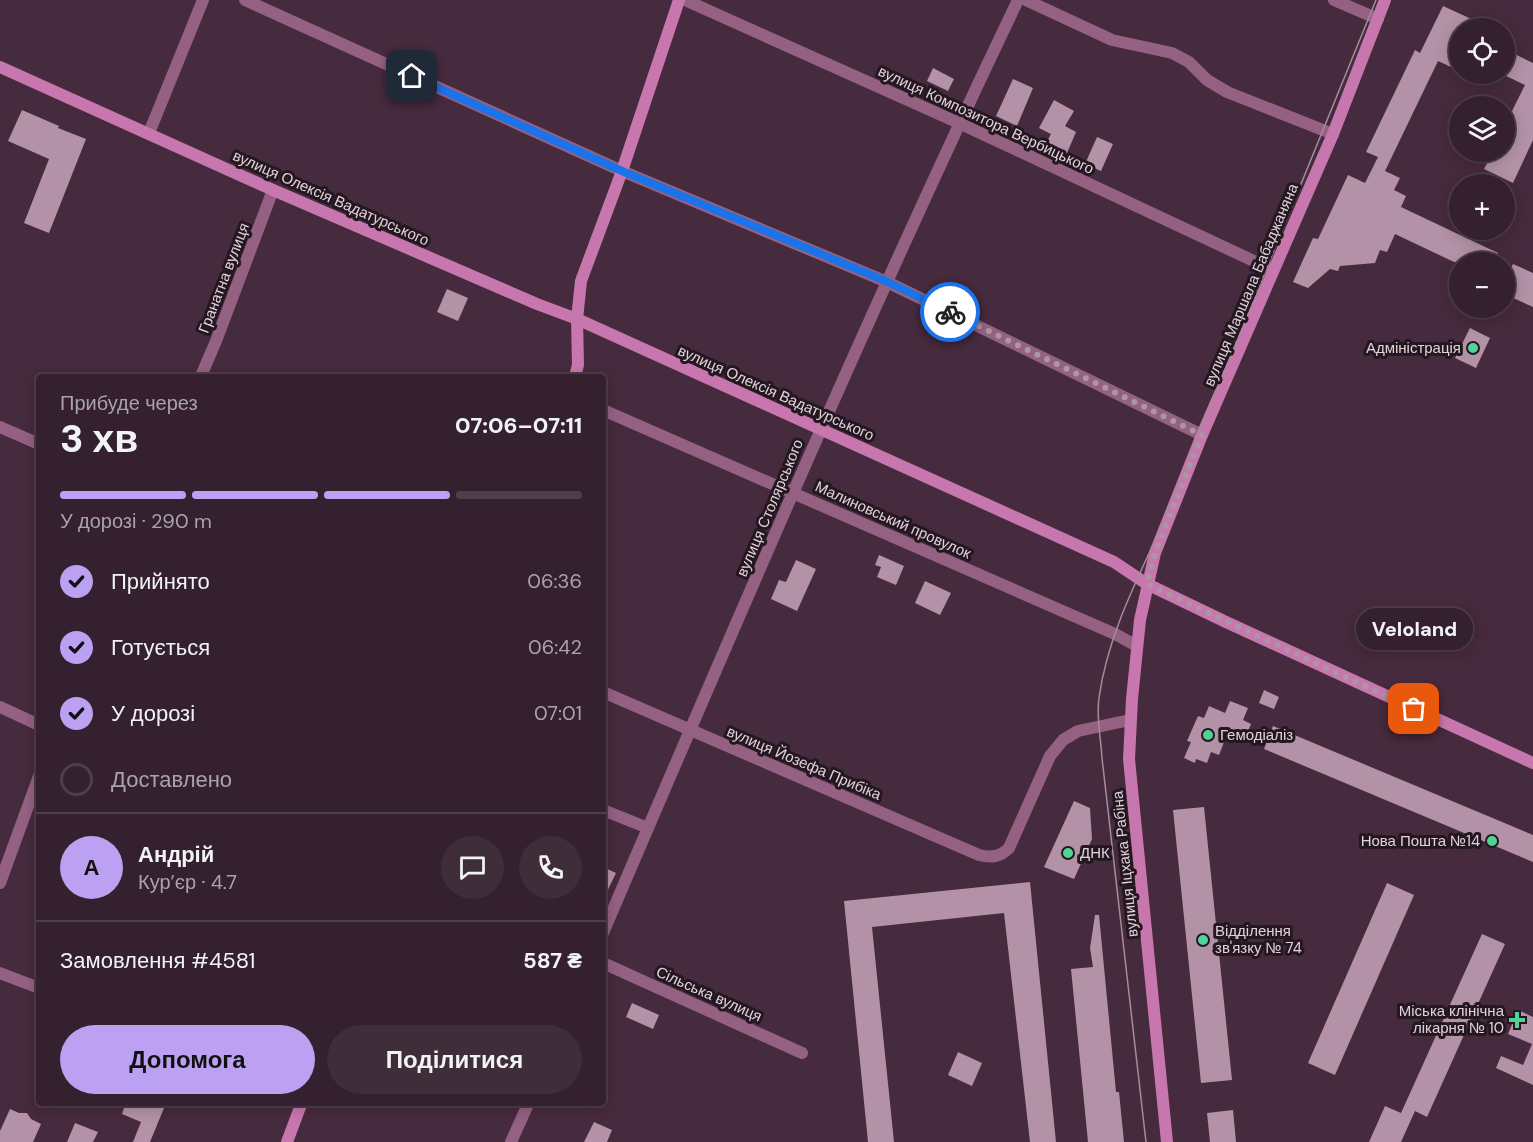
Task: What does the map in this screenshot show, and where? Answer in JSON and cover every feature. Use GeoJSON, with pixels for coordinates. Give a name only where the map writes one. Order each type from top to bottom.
{"type":"FeatureCollection","features":[{"type":"Feature","properties":{"kind":"main road"},"geometry":{"type":"LineString","coordinates":[[576,374],[578,365],[576,319],[581,281],[622,171],[679,0]]}},
{"type":"Feature","properties":{"kind":"main road","name":"вулиця Маршала Бабаджаняна"},"geometry":{"type":"LineString","coordinates":[[1147,584],[1155,553],[1202,435],[1333,134],[1385,0]]}},
{"type":"Feature","properties":{"kind":"main road","name":"вулиця Олексія Вадатурського"},"geometry":{"type":"LineString","coordinates":[[0,67],[273,190],[576,319],[1114,562],[1147,584],[1533,763]]}},
{"type":"Feature","properties":{"kind":"main road","name":"вулиця Іцхака Рабіна"},"geometry":{"type":"LineString","coordinates":[[1147,584],[1137,646],[1130,720],[1130,759],[1167,1142]]}},
{"type":"Feature","properties":{"kind":"main road"},"geometry":{"type":"LineString","coordinates":[[287,1142],[300,1106]]}},
{"type":"Feature","properties":{"kind":"street"},"geometry":{"type":"LineString","coordinates":[[148,133],[203,0]]}},
{"type":"Feature","properties":{"kind":"street"},"geometry":{"type":"LineString","coordinates":[[245,0],[622,171],[888,282],[1202,435]]}},
{"type":"Feature","properties":{"kind":"street","name":"вулиця Композитора Вербицького"},"geometry":{"type":"LineString","coordinates":[[685,0],[959,123],[1273,270]]}},
{"type":"Feature","properties":{"kind":"street","name":"вулиця Столярського"},"geometry":{"type":"LineString","coordinates":[[606,926],[820,430],[959,123],[1018,0]]}},
{"type":"Feature","properties":{"kind":"street"},"geometry":{"type":"LineString","coordinates":[[1026,0],[1112,40],[1172,53],[1189,62],[1208,80],[1227,92],[1333,134]]}},
{"type":"Feature","properties":{"kind":"street"},"geometry":{"type":"LineString","coordinates":[[1334,0],[1378,20]]}},
{"type":"Feature","properties":{"kind":"street","name":"Гранатна вулиця"},"geometry":{"type":"LineString","coordinates":[[202,374],[273,190]]}},
{"type":"Feature","properties":{"kind":"street","name":"Малиновський провулок"},"geometry":{"type":"LineString","coordinates":[[606,411],[1115,634],[1137,646]]}},
{"type":"Feature","properties":{"kind":"street"},"geometry":{"type":"LineString","coordinates":[[0,426],[36,443]]}},
{"type":"Feature","properties":{"kind":"street","name":"вулиця Йозефа Прибіка"},"geometry":{"type":"LineString","coordinates":[[606,693],[979,855],[995,857],[1003,854],[1009,848],[1050,756],[1063,740],[1078,731],[1130,720]]}},
{"type":"Feature","properties":{"kind":"street"},"geometry":{"type":"LineString","coordinates":[[0,707],[36,724]]}},
{"type":"Feature","properties":{"kind":"street"},"geometry":{"type":"LineString","coordinates":[[0,883],[36,784]]}},
{"type":"Feature","properties":{"kind":"street"},"geometry":{"type":"LineString","coordinates":[[606,811],[648,828]]}},
{"type":"Feature","properties":{"kind":"street","name":"Сільська вулиця"},"geometry":{"type":"LineString","coordinates":[[606,964],[802,1053]]}},
{"type":"Feature","properties":{"kind":"street"},"geometry":{"type":"LineString","coordinates":[[0,972],[36,987]]}},
{"type":"Feature","properties":{"kind":"street"},"geometry":{"type":"LineString","coordinates":[[511,1142],[527,1106]]}},
{"type":"Feature","properties":{"kind":"building"},"geometry":{"type":"Polygon","coordinates":[[[1443,6],[1469,18],[1449,18],[1449,66],[1438,61],[1385,171],[1400,178],[1394,190],[1406,196],[1401,207],[1449,230],[1449,240],[1471,240],[1496,252],[1449,252],[1449,260],[1395,234],[1387,252],[1380,250],[1375,263],[1340,266],[1338,271],[1330,269],[1308,288],[1293,282],[1313,238],[1318,239],[1348,175],[1365,183],[1378,157],[1366,152],[1415,50],[1420,53],[1443,6]]]}},
{"type":"Feature","properties":{"kind":"building"},"geometry":{"type":"Polygon","coordinates":[[[1515,54],[1533,63],[1533,140],[1515,179],[1515,174],[1494,174],[1484,169],[1488,162],[1515,162],[1515,105],[1525,85],[1515,80],[1515,54]]]}},
{"type":"Feature","properties":{"kind":"building"},"geometry":{"type":"Polygon","coordinates":[[[933,68],[954,79],[948,91],[927,81],[933,68]]]}},
{"type":"Feature","properties":{"kind":"building"},"geometry":{"type":"Polygon","coordinates":[[[1013,79],[1033,88],[1017,126],[996,116],[1013,79]]]}},
{"type":"Feature","properties":{"kind":"building"},"geometry":{"type":"Polygon","coordinates":[[[1054,100],[1074,111],[1065,126],[1076,132],[1067,153],[1046,143],[1051,134],[1039,128],[1054,100]]]}},
{"type":"Feature","properties":{"kind":"building"},"geometry":{"type":"Polygon","coordinates":[[[22,110],[86,139],[49,233],[24,223],[49,159],[8,141],[22,110]]]}},
{"type":"Feature","properties":{"kind":"building"},"geometry":{"type":"Polygon","coordinates":[[[1097,137],[1113,144],[1101,171],[1085,164],[1097,137]]]}},
{"type":"Feature","properties":{"kind":"building"},"geometry":{"type":"Polygon","coordinates":[[[1515,265],[1533,273],[1533,307],[1515,299],[1515,265]]]}},
{"type":"Feature","properties":{"kind":"building"},"geometry":{"type":"Polygon","coordinates":[[[447,289],[468,298],[458,321],[437,312],[447,289]]]}},
{"type":"Feature","properties":{"kind":"building","name":"Адміністрація"},"geometry":{"type":"Polygon","coordinates":[[[1470,328],[1490,338],[1476,368],[1455,358],[1470,328]]]}},
{"type":"Feature","properties":{"kind":"building"},"geometry":{"type":"Polygon","coordinates":[[[879,555],[904,566],[896,585],[877,577],[881,567],[875,565],[879,555]]]}},
{"type":"Feature","properties":{"kind":"building"},"geometry":{"type":"Polygon","coordinates":[[[796,560],[816,569],[797,611],[771,599],[779,580],[786,582],[796,560]]]}},
{"type":"Feature","properties":{"kind":"building"},"geometry":{"type":"Polygon","coordinates":[[[925,581],[951,593],[940,615],[915,603],[925,581]]]}},
{"type":"Feature","properties":{"kind":"building"},"geometry":{"type":"Polygon","coordinates":[[[1264,690],[1279,697],[1274,709],[1259,703],[1264,690]]]}},
{"type":"Feature","properties":{"kind":"building","name":"Гемодіаліз"},"geometry":{"type":"Polygon","coordinates":[[[1230,701],[1248,708],[1243,720],[1251,724],[1245,739],[1228,732],[1219,755],[1211,752],[1207,763],[1196,759],[1195,763],[1184,758],[1191,742],[1187,741],[1198,716],[1204,718],[1209,706],[1225,713],[1230,701]]]}},
{"type":"Feature","properties":{"kind":"building"},"geometry":{"type":"Polygon","coordinates":[[[1273,726],[1533,835],[1533,862],[1264,749],[1273,726]]]}},
{"type":"Feature","properties":{"kind":"building","name":"ДНК"},"geometry":{"type":"Polygon","coordinates":[[[1074,801],[1090,808],[1092,839],[1074,879],[1044,867],[1074,801]]]}},
{"type":"Feature","properties":{"kind":"building"},"geometry":{"type":"Polygon","coordinates":[[[1204,807],[1232,1080],[1201,1083],[1173,810],[1204,807]]]}},
{"type":"Feature","properties":{"kind":"building"},"geometry":{"type":"Polygon","coordinates":[[[606,868],[616,873],[606,894],[606,868]]]}},
{"type":"Feature","properties":{"kind":"building"},"geometry":{"type":"Polygon","coordinates":[[[1030,882],[1056,1142],[1030,1142],[1004,913],[872,927],[894,1142],[868,1142],[844,901],[1030,882]]]}},
{"type":"Feature","properties":{"kind":"building"},"geometry":{"type":"Polygon","coordinates":[[[1387,883],[1414,895],[1335,1075],[1308,1063],[1387,883]]]}},
{"type":"Feature","properties":{"kind":"building"},"geometry":{"type":"Polygon","coordinates":[[[1095,915],[1099,915],[1116,1092],[1119,1092],[1124,1142],[1088,1142],[1071,969],[1093,967],[1090,948],[1095,915]]]}},
{"type":"Feature","properties":{"kind":"building"},"geometry":{"type":"Polygon","coordinates":[[[1482,934],[1505,944],[1427,1117],[1415,1111],[1401,1142],[1369,1142],[1385,1106],[1401,1113],[1482,934]]]}},
{"type":"Feature","properties":{"kind":"building"},"geometry":{"type":"Polygon","coordinates":[[[632,1003],[659,1015],[653,1029],[626,1017],[632,1003]]]}},
{"type":"Feature","properties":{"kind":"building"},"geometry":{"type":"Polygon","coordinates":[[[1518,1010],[1533,1017],[1533,1085],[1496,1068],[1501,1056],[1523,1065],[1532,1044],[1508,1034],[1518,1010]]]}},
{"type":"Feature","properties":{"kind":"building"},"geometry":{"type":"Polygon","coordinates":[[[958,1052],[982,1063],[972,1086],[948,1075],[958,1052]]]}},
{"type":"Feature","properties":{"kind":"building"},"geometry":{"type":"Polygon","coordinates":[[[125,1106],[164,1108],[150,1142],[133,1142],[141,1122],[122,1114],[125,1106]]]}},
{"type":"Feature","properties":{"kind":"building"},"geometry":{"type":"Polygon","coordinates":[[[10,1109],[19,1113],[27,1113],[31,1119],[41,1124],[33,1142],[0,1142],[0,1131],[10,1109]]]}},
{"type":"Feature","properties":{"kind":"building"},"geometry":{"type":"Polygon","coordinates":[[[1233,1110],[1236,1142],[1210,1142],[1207,1113],[1233,1110]]]}},
{"type":"Feature","properties":{"kind":"building"},"geometry":{"type":"Polygon","coordinates":[[[594,1122],[612,1130],[607,1142],[584,1142],[594,1122]]]}},
{"type":"Feature","properties":{"kind":"building"},"geometry":{"type":"Polygon","coordinates":[[[75,1123],[98,1132],[93,1142],[67,1142],[75,1123]]]}},
{"type":"Feature","properties":{"kind":"tram line"},"geometry":{"type":"LineString","coordinates":[[1146,1142],[1099,728],[1098,705],[1103,676],[1123,612],[1160,530],[1376,0]]}},
{"type":"Feature","properties":{"kind":"way so far"},"geometry":{"type":"LineString","coordinates":[[950,312],[1202,435],[1155,553],[1147,584],[1414,709]]}},
{"type":"Feature","properties":{"kind":"place","name":"Адміністрація"},"geometry":{"type":"Point","coordinates":[1473,348]}},
{"type":"Feature","properties":{"kind":"place","name":"Veloland"},"geometry":{"type":"Point","coordinates":[1414,709]}},
{"type":"Feature","properties":{"kind":"place","name":"Гемодіаліз"},"geometry":{"type":"Point","coordinates":[1208,735]}},
{"type":"Feature","properties":{"kind":"place","name":"Нова Пошта №14"},"geometry":{"type":"Point","coordinates":[1492,841]}},
{"type":"Feature","properties":{"kind":"place","name":"ДНК"},"geometry":{"type":"Point","coordinates":[1068,853]}},
{"type":"Feature","properties":{"kind":"place","name":"Відділення зв'язку № 74"},"geometry":{"type":"Point","coordinates":[1203,940]}},
{"type":"Feature","properties":{"kind":"place","name":"Міська клінічна лікарня № 10"},"geometry":{"type":"Point","coordinates":[1517,1020]}},
{"type":"Feature","properties":{"kind":"route"},"geometry":{"type":"LineString","coordinates":[[412,76],[622,171],[888,282],[950,312]]}}]}
